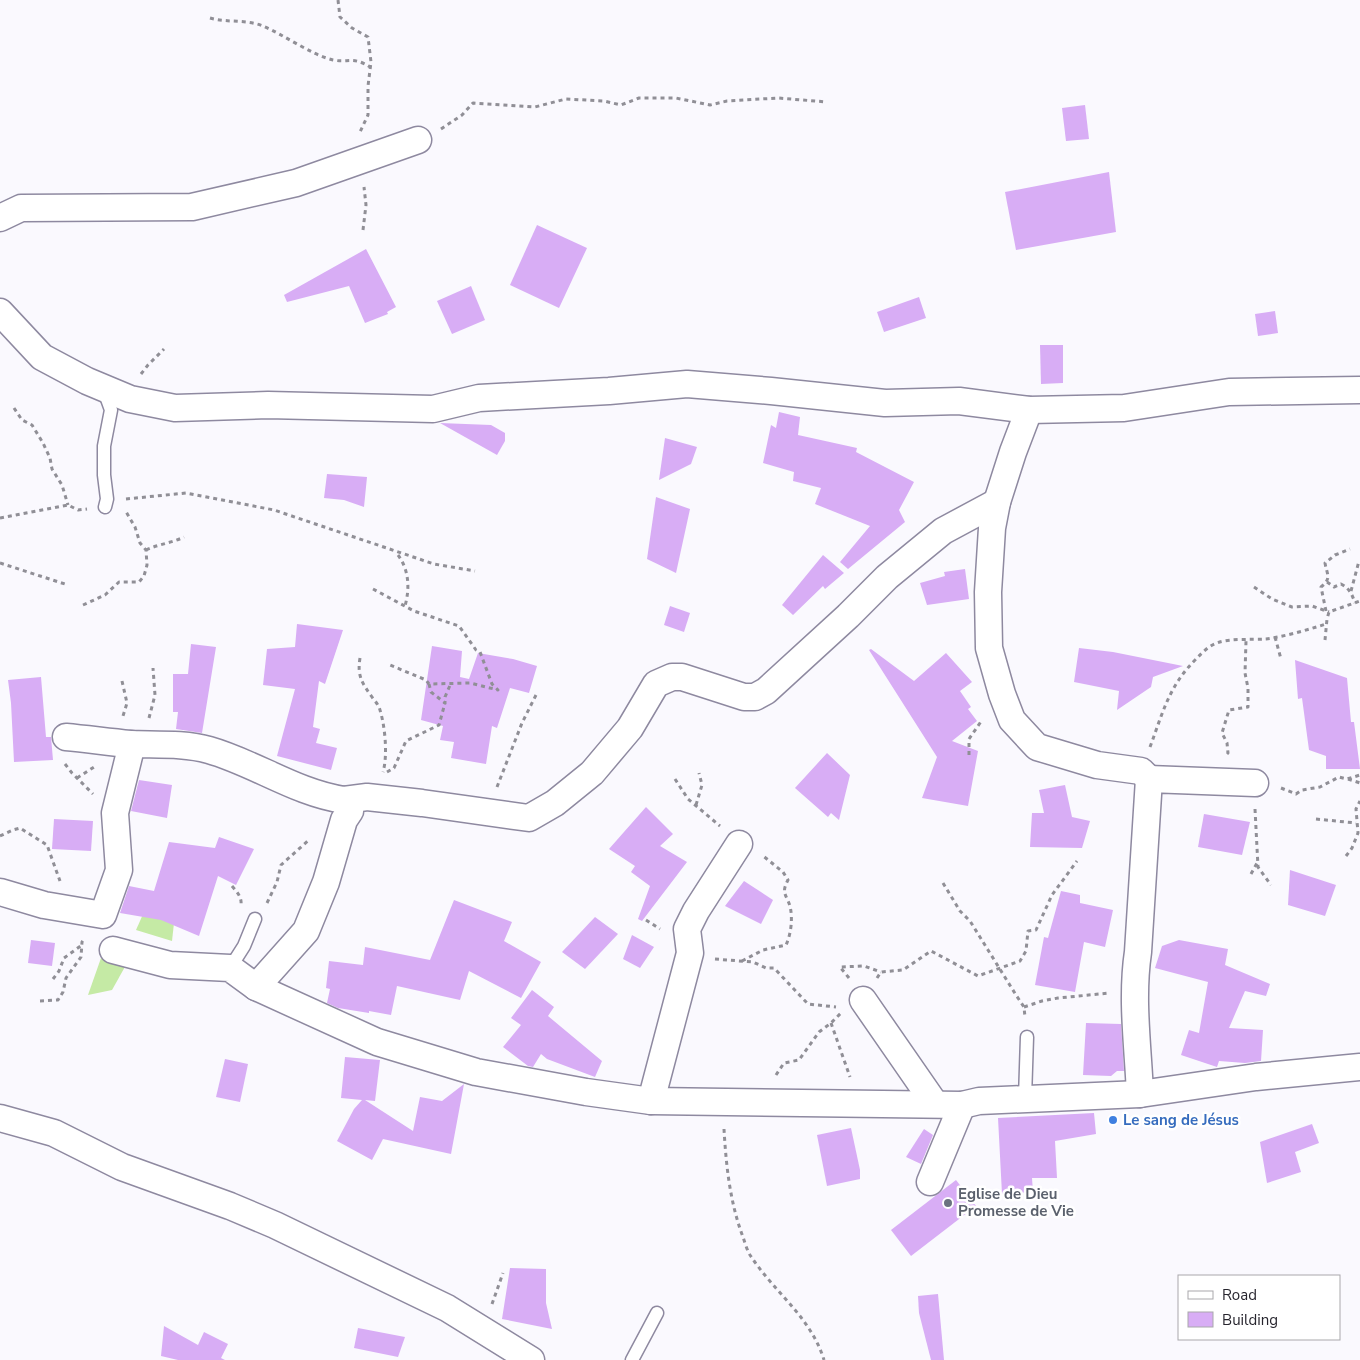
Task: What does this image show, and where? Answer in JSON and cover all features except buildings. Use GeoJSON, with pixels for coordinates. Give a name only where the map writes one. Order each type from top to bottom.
{"type":"FeatureCollection","features":[{"type":"Feature","properties":{"kind":"street"},"geometry":{"type":"LineString","coordinates":[[0,218],[21,208],[192,207],[296,183],[418,140]]}},
{"type":"Feature","properties":{"kind":"street"},"geometry":{"type":"LineString","coordinates":[[0,312],[42,357],[88,381],[130,399],[175,408],[268,405],[433,409],[479,398],[609,391],[686,384],[885,403],[959,401],[1029,410],[1124,408],[1229,392],[1360,390]]}},
{"type":"Feature","properties":{"kind":"street"},"geometry":{"type":"LineString","coordinates":[[1029,410],[997,502],[992,528],[988,592],[989,648],[1002,694],[1012,720],[1037,746],[1096,765],[1145,775],[1255,783]]}},
{"type":"Feature","properties":{"kind":"street"},"geometry":{"type":"LineString","coordinates":[[65,749],[134,743],[206,749],[328,798],[344,800],[367,797],[529,818],[555,803],[592,773],[630,728],[656,684],[672,677],[682,677],[744,697],[755,697],[766,691],[894,572],[943,531],[997,502]]}},
{"type":"Feature","properties":{"kind":"street"},"geometry":{"type":"LineString","coordinates":[[0,892],[44,905],[103,915],[119,870],[115,813],[134,743]]}},
{"type":"Feature","properties":{"kind":"street"},"geometry":{"type":"LineString","coordinates":[[1140,1094],[1135,991],[1145,775]]}},
{"type":"Feature","properties":{"kind":"street"},"geometry":{"type":"LineString","coordinates":[[256,987],[306,931],[326,882],[344,820],[350,811],[344,800]]}},
{"type":"Feature","properties":{"kind":"street"},"geometry":{"type":"LineString","coordinates":[[651,1101],[690,953],[687,929],[696,911],[739,844]]}},
{"type":"Feature","properties":{"kind":"street"},"geometry":{"type":"LineString","coordinates":[[113,950],[170,965],[230,968],[256,987],[377,1042],[476,1072],[586,1092],[651,1101],[962,1105],[979,1101],[1025,1098],[1140,1094],[1256,1076],[1360,1067]]}},
{"type":"Feature","properties":{"kind":"street"},"geometry":{"type":"LineString","coordinates":[[855,1005],[936,1104]]}},
{"type":"Feature","properties":{"kind":"street"},"geometry":{"type":"LineString","coordinates":[[930,1182],[962,1105]]}},
{"type":"Feature","properties":{"kind":"street"},"geometry":{"type":"LineString","coordinates":[[0,1118],[54,1132],[122,1166],[230,1206],[275,1225],[447,1308],[531,1360]]}},
{"type":"Feature","properties":{"kind":"lane"},"geometry":{"type":"LineString","coordinates":[[102,386],[111,410],[104,446],[104,475],[107,499],[105,507]]}},
{"type":"Feature","properties":{"kind":"lane"},"geometry":{"type":"LineString","coordinates":[[230,968],[244,946],[255,919]]}},
{"type":"Feature","properties":{"kind":"lane"},"geometry":{"type":"LineString","coordinates":[[1025,1098],[1027,1037]]}},
{"type":"Feature","properties":{"kind":"lane"},"geometry":{"type":"LineString","coordinates":[[632,1360],[657,1313]]}},
{"type":"Feature","properties":{"kind":"path"},"geometry":{"type":"LineString","coordinates":[[338,0],[340,17],[352,28],[368,37],[370,67],[368,115],[355,162],[366,178],[364,188],[366,205],[363,230]]}},
{"type":"Feature","properties":{"kind":"path"},"geometry":{"type":"LineString","coordinates":[[210,18],[245,21],[262,26],[334,60],[353,59],[370,67]]}},
{"type":"Feature","properties":{"kind":"path"},"geometry":{"type":"LineString","coordinates":[[418,140],[462,115],[473,103],[535,107],[566,99],[604,101],[621,105],[639,98],[676,98],[710,105],[727,101],[778,98],[826,102]]}},
{"type":"Feature","properties":{"kind":"path"},"geometry":{"type":"LineString","coordinates":[[14,408],[22,420],[32,425],[44,444],[52,469],[62,485],[68,505]]}},
{"type":"Feature","properties":{"kind":"path"},"geometry":{"type":"LineString","coordinates":[[0,518],[68,505],[78,510],[105,507],[120,500],[186,493],[274,510],[434,564],[475,571]]}},
{"type":"Feature","properties":{"kind":"path"},"geometry":{"type":"LineString","coordinates":[[82,605],[105,595],[119,582],[139,582],[144,576],[147,565],[146,550],[140,543],[135,527],[120,500]]}},
{"type":"Feature","properties":{"kind":"path"},"geometry":{"type":"LineString","coordinates":[[146,550],[184,536]]}},
{"type":"Feature","properties":{"kind":"path"},"geometry":{"type":"LineString","coordinates":[[1325,640],[1327,612],[1321,587],[1327,582],[1328,578],[1325,563],[1335,555],[1350,549]]}},
{"type":"Feature","properties":{"kind":"path"},"geometry":{"type":"LineString","coordinates":[[398,555],[405,564],[408,595],[405,606]]}},
{"type":"Feature","properties":{"kind":"path"},"geometry":{"type":"LineString","coordinates":[[1350,592],[1359,560]]}},
{"type":"Feature","properties":{"kind":"path"},"geometry":{"type":"LineString","coordinates":[[0,563],[68,584]]}},
{"type":"Feature","properties":{"kind":"path"},"geometry":{"type":"LineString","coordinates":[[1327,582],[1334,587],[1340,584],[1350,592],[1355,603]]}},
{"type":"Feature","properties":{"kind":"path"},"geometry":{"type":"LineString","coordinates":[[1254,587],[1272,599],[1292,608],[1312,606],[1327,612],[1360,601]]}},
{"type":"Feature","properties":{"kind":"path"},"geometry":{"type":"LineString","coordinates":[[373,589],[405,606],[459,626],[476,650],[480,652],[492,684],[498,690],[470,682],[429,684]]}},
{"type":"Feature","properties":{"kind":"path"},"geometry":{"type":"LineString","coordinates":[[1145,775],[1167,699],[1178,678],[1207,648],[1217,643],[1275,637],[1326,624]]}},
{"type":"Feature","properties":{"kind":"path"},"geometry":{"type":"LineString","coordinates":[[1275,637],[1281,659]]}},
{"type":"Feature","properties":{"kind":"path"},"geometry":{"type":"LineString","coordinates":[[1220,780],[1219,771],[1222,758],[1228,753],[1227,743],[1222,733],[1229,710],[1248,707],[1248,688],[1244,673],[1246,641]]}},
{"type":"Feature","properties":{"kind":"path"},"geometry":{"type":"LineString","coordinates":[[360,658],[358,672],[364,686],[378,706],[385,740],[386,765],[383,776],[394,768],[406,741],[439,725],[445,697],[451,683]]}},
{"type":"Feature","properties":{"kind":"path"},"geometry":{"type":"LineString","coordinates":[[390,665],[426,680],[431,692],[445,703]]}},
{"type":"Feature","properties":{"kind":"path"},"geometry":{"type":"LineString","coordinates":[[122,681],[127,703],[124,716],[114,728],[134,743],[148,732],[150,710],[155,695],[153,668]]}},
{"type":"Feature","properties":{"kind":"path"},"geometry":{"type":"LineString","coordinates":[[969,756],[969,740],[1002,694]]}},
{"type":"Feature","properties":{"kind":"path"},"geometry":{"type":"LineString","coordinates":[[493,812],[498,782],[536,695]]}},
{"type":"Feature","properties":{"kind":"path"},"geometry":{"type":"LineString","coordinates":[[65,749],[79,781],[99,800],[110,805],[115,813]]}},
{"type":"Feature","properties":{"kind":"path"},"geometry":{"type":"LineString","coordinates":[[696,805],[702,785],[699,774]]}},
{"type":"Feature","properties":{"kind":"path"},"geometry":{"type":"LineString","coordinates":[[1347,779],[1360,775]]}},
{"type":"Feature","properties":{"kind":"path"},"geometry":{"type":"LineString","coordinates":[[1271,885],[1258,867],[1255,837],[1255,783],[1274,785],[1296,794],[1302,790],[1320,787],[1339,778],[1360,783]]}},
{"type":"Feature","properties":{"kind":"path"},"geometry":{"type":"LineString","coordinates":[[675,779],[682,792],[739,844],[771,861],[783,872],[788,880],[784,887],[784,893],[790,907],[791,935],[786,945],[763,950],[742,961]]}},
{"type":"Feature","properties":{"kind":"path"},"geometry":{"type":"LineString","coordinates":[[1346,856],[1358,834],[1356,809],[1360,801]]}},
{"type":"Feature","properties":{"kind":"path"},"geometry":{"type":"LineString","coordinates":[[1316,819],[1356,823]]}},
{"type":"Feature","properties":{"kind":"path"},"geometry":{"type":"LineString","coordinates":[[255,919],[265,907],[277,882],[282,865],[316,835],[334,828],[343,827]]}},
{"type":"Feature","properties":{"kind":"path"},"geometry":{"type":"LineString","coordinates":[[0,836],[20,828],[47,845],[61,880],[60,889],[44,905]]}},
{"type":"Feature","properties":{"kind":"path"},"geometry":{"type":"LineString","coordinates":[[1251,874],[1258,860]]}},
{"type":"Feature","properties":{"kind":"path"},"geometry":{"type":"LineString","coordinates":[[756,1103],[784,1063],[799,1060],[819,1032],[855,1005],[881,972],[902,970],[931,951],[978,976],[1020,961],[1026,951],[1028,931],[1036,930],[1052,894],[1077,861]]}},
{"type":"Feature","properties":{"kind":"path"},"geometry":{"type":"LineString","coordinates":[[943,883],[960,911],[970,921],[1024,1007],[1027,1037]]}},
{"type":"Feature","properties":{"kind":"path"},"geometry":{"type":"LineString","coordinates":[[40,1001],[58,1000],[66,978],[81,957],[82,942],[97,914]]}},
{"type":"Feature","properties":{"kind":"path"},"geometry":{"type":"LineString","coordinates":[[689,943],[712,959],[753,962],[766,968],[774,968],[808,1004],[837,1007],[855,1005]]}},
{"type":"Feature","properties":{"kind":"path"},"geometry":{"type":"LineString","coordinates":[[53,979],[59,971],[64,958],[82,945]]}},
{"type":"Feature","properties":{"kind":"path"},"geometry":{"type":"LineString","coordinates":[[1024,1007],[1042,1000],[1135,991]]}},
{"type":"Feature","properties":{"kind":"path"},"geometry":{"type":"LineString","coordinates":[[831,1023],[849,1073],[855,1104]]}},
{"type":"Feature","properties":{"kind":"path"},"geometry":{"type":"LineString","coordinates":[[726,1101],[723,1117],[725,1148],[734,1215],[749,1254],[807,1324],[820,1348],[824,1360]]}},
{"type":"Feature","properties":{"kind":"path"},"geometry":{"type":"LineString","coordinates":[[487,1332],[492,1300],[503,1273]]}},
{"type":"Feature","properties":{"kind":"green space"},"geometry":{"type":"Polygon","coordinates":[[[148,903],[176,905],[172,941],[136,930],[148,903]]]}},
{"type":"Feature","properties":{"kind":"green space"},"geometry":{"type":"Polygon","coordinates":[[[101,958],[126,965],[112,990],[88,995],[101,958]]]}},
{"type":"Feature","properties":{"kind":"place","name":"Le sang de Jésus"},"geometry":{"type":"Point","coordinates":[1113,1120]}},
{"type":"Feature","properties":{"kind":"place","name":"Eglise de Dieu Promesse de Vie"},"geometry":{"type":"Point","coordinates":[948,1203]}}]}
